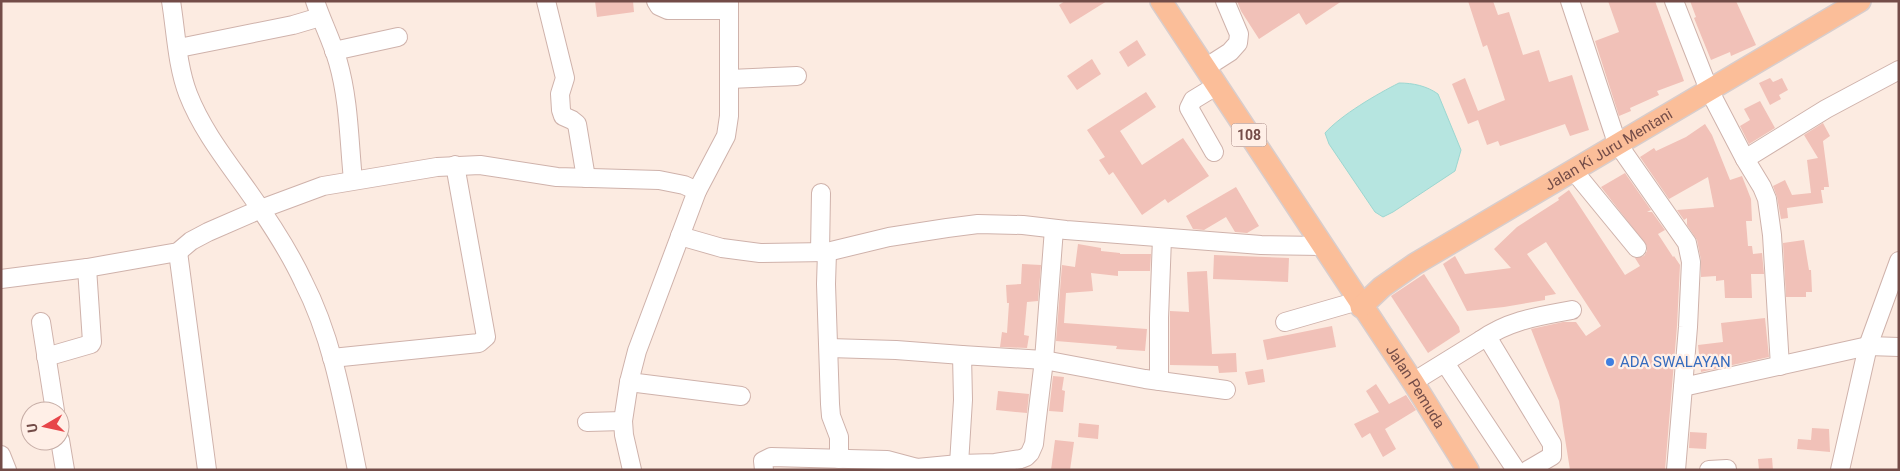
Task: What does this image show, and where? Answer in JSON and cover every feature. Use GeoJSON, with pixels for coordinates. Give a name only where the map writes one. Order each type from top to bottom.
{"type":"FeatureCollection","features":[{"type":"Feature","properties":{"kind":"main road","name":"108"},"geometry":{"type":"LineString","coordinates":[[1161,1],[1322,246]]}},
{"type":"Feature","properties":{"kind":"main road","name":"Jalan Ki Juru Mentani"},"geometry":{"type":"LineString","coordinates":[[1359,304],[1415,264],[1860,1]]}},
{"type":"Feature","properties":{"kind":"main road","name":"Jalan Pemuda"},"geometry":{"type":"LineString","coordinates":[[1322,246],[1359,304],[1413,382],[1468,470]]}},
{"type":"Feature","properties":{"kind":"street"},"geometry":{"type":"LineString","coordinates":[[171,1],[183,78],[194,108],[211,138],[261,209],[308,289],[332,358],[357,470]]}},
{"type":"Feature","properties":{"kind":"street"},"geometry":{"type":"LineString","coordinates":[[546,1],[565,78],[560,94],[561,110],[563,116],[577,124],[586,178]]}},
{"type":"Feature","properties":{"kind":"street"},"geometry":{"type":"LineString","coordinates":[[625,470],[632,470],[624,435],[623,421],[629,382],[637,351],[697,191],[726,136],[729,116],[729,6],[668,10],[659,6],[656,1]]}},
{"type":"Feature","properties":{"kind":"street"},"geometry":{"type":"LineString","coordinates":[[1214,152],[1189,108],[1210,77],[1238,44],[1239,34],[1225,1]]}},
{"type":"Feature","properties":{"kind":"street"},"geometry":{"type":"LineString","coordinates":[[1570,1],[1617,144],[1687,243],[1690,252],[1688,327],[1676,470]]}},
{"type":"Feature","properties":{"kind":"street"},"geometry":{"type":"LineString","coordinates":[[1674,1],[1710,90],[1744,160],[1767,198],[1772,235],[1780,366]]}},
{"type":"Feature","properties":{"kind":"street"},"geometry":{"type":"LineString","coordinates":[[179,48],[293,25],[318,9],[334,51],[345,93],[353,180]]}},
{"type":"Feature","properties":{"kind":"street"},"geometry":{"type":"LineString","coordinates":[[334,51],[398,37]]}},
{"type":"Feature","properties":{"kind":"street"},"geometry":{"type":"LineString","coordinates":[[1744,160],[1826,109],[1899,70]]}},
{"type":"Feature","properties":{"kind":"street"},"geometry":{"type":"LineString","coordinates":[[730,79],[797,76]]}},
{"type":"Feature","properties":{"kind":"street"},"geometry":{"type":"LineString","coordinates":[[332,358],[479,343],[486,337],[454,165]]}},
{"type":"Feature","properties":{"kind":"street"},"geometry":{"type":"LineString","coordinates":[[1,279],[87,268],[178,252],[191,241],[208,232],[261,209],[323,186],[454,165],[480,165],[557,177],[660,180],[684,185],[697,191]]}},
{"type":"Feature","properties":{"kind":"street"},"geometry":{"type":"LineString","coordinates":[[1573,170],[1637,248]]}},
{"type":"Feature","properties":{"kind":"street"},"geometry":{"type":"LineString","coordinates":[[821,193],[831,416],[839,436],[839,459]]}},
{"type":"Feature","properties":{"kind":"street"},"geometry":{"type":"LineString","coordinates":[[680,236],[722,248],[751,252],[823,252],[890,237],[978,224],[1023,224],[1054,229],[1261,246],[1322,246]]}},
{"type":"Feature","properties":{"kind":"street"},"geometry":{"type":"LineString","coordinates":[[764,470],[763,461],[771,457],[887,460],[917,468],[995,463],[1021,459],[1030,453],[1034,444],[1044,360],[1054,229]]}},
{"type":"Feature","properties":{"kind":"street"},"geometry":{"type":"LineString","coordinates":[[1159,381],[1162,238]]}},
{"type":"Feature","properties":{"kind":"street"},"geometry":{"type":"LineString","coordinates":[[178,252],[207,470]]}},
{"type":"Feature","properties":{"kind":"street"},"geometry":{"type":"LineString","coordinates":[[1840,470],[1868,346],[1899,261]]}},
{"type":"Feature","properties":{"kind":"street"},"geometry":{"type":"LineString","coordinates":[[46,356],[89,345],[92,342],[87,268]]}},
{"type":"Feature","properties":{"kind":"street"},"geometry":{"type":"LineString","coordinates":[[1286,322],[1359,304]]}},
{"type":"Feature","properties":{"kind":"street"},"geometry":{"type":"LineString","coordinates":[[1413,382],[1492,332],[1525,318],[1572,310]]}},
{"type":"Feature","properties":{"kind":"street"},"geometry":{"type":"LineString","coordinates":[[41,322],[53,401]]}},
{"type":"Feature","properties":{"kind":"street"},"geometry":{"type":"LineString","coordinates":[[1481,340],[1489,340],[1552,444],[1552,456],[1528,470]]}},
{"type":"Feature","properties":{"kind":"street"},"geometry":{"type":"LineString","coordinates":[[1683,388],[1868,346],[1899,347]]}},
{"type":"Feature","properties":{"kind":"street"},"geometry":{"type":"LineString","coordinates":[[829,348],[896,350],[1044,360],[1159,381],[1226,390]]}},
{"type":"Feature","properties":{"kind":"street"},"geometry":{"type":"LineString","coordinates":[[959,464],[963,400],[962,355]]}},
{"type":"Feature","properties":{"kind":"street"},"geometry":{"type":"LineString","coordinates":[[1445,363],[1516,470]]}},
{"type":"Feature","properties":{"kind":"street"},"geometry":{"type":"LineString","coordinates":[[629,382],[741,396]]}},
{"type":"Feature","properties":{"kind":"street"},"geometry":{"type":"LineString","coordinates":[[588,422],[623,421]]}},
{"type":"Feature","properties":{"kind":"street"},"geometry":{"type":"LineString","coordinates":[[62,451],[65,470]]}},
{"type":"Feature","properties":{"kind":"street"},"geometry":{"type":"LineString","coordinates":[[1,455],[7,470]]}},
{"type":"Feature","properties":{"kind":"street"},"geometry":{"type":"LineString","coordinates":[[1709,470],[1727,470]]}},
{"type":"Feature","properties":{"kind":"water"},"geometry":{"type":"Polygon","coordinates":[[[1399,83],[1420,86],[1438,94],[1461,150],[1455,171],[1383,217],[1375,212],[1329,144],[1325,133],[1350,112],[1399,83]]]}},
{"type":"Feature","properties":{"kind":"building"},"geometry":{"type":"Polygon","coordinates":[[[595,1],[633,1],[634,12],[597,17],[595,1]]]}},
{"type":"Feature","properties":{"kind":"building"},"geometry":{"type":"Polygon","coordinates":[[[1065,1],[1107,1],[1070,24],[1059,5],[1065,1]]]}},
{"type":"Feature","properties":{"kind":"building"},"geometry":{"type":"Polygon","coordinates":[[[1237,1],[1342,1],[1306,25],[1299,13],[1259,39],[1241,11],[1237,1]]]}},
{"type":"Feature","properties":{"kind":"building"},"geometry":{"type":"Polygon","coordinates":[[[1468,1],[1493,1],[1498,15],[1509,12],[1523,55],[1539,50],[1549,82],[1572,75],[1589,130],[1570,136],[1565,124],[1500,146],[1498,141],[1487,145],[1478,120],[1468,124],[1452,84],[1465,78],[1478,111],[1505,100],[1487,45],[1483,47],[1468,1]]]}},
{"type":"Feature","properties":{"kind":"building"},"geometry":{"type":"Polygon","coordinates":[[[1608,1],[1655,1],[1684,81],[1657,91],[1659,95],[1630,108],[1631,111],[1619,116],[1595,41],[1619,32],[1608,1]]]}},
{"type":"Feature","properties":{"kind":"building"},"geometry":{"type":"Polygon","coordinates":[[[1690,1],[1736,1],[1756,45],[1731,56],[1730,52],[1711,60],[1694,18],[1696,17],[1690,1]]]}},
{"type":"Feature","properties":{"kind":"building"},"geometry":{"type":"Polygon","coordinates":[[[1137,40],[1146,55],[1128,67],[1119,52],[1137,40]]]}},
{"type":"Feature","properties":{"kind":"building"},"geometry":{"type":"Polygon","coordinates":[[[1092,59],[1101,74],[1077,90],[1067,76],[1092,59]]]}},
{"type":"Feature","properties":{"kind":"building"},"geometry":{"type":"Polygon","coordinates":[[[1770,78],[1773,82],[1782,78],[1788,90],[1779,95],[1781,99],[1770,105],[1759,83],[1770,78]]]}},
{"type":"Feature","properties":{"kind":"building"},"geometry":{"type":"Polygon","coordinates":[[[1146,92],[1156,107],[1120,131],[1142,165],[1183,138],[1209,176],[1168,203],[1165,199],[1142,215],[1113,172],[1109,175],[1099,160],[1105,157],[1087,130],[1146,92]]]}},
{"type":"Feature","properties":{"kind":"building"},"geometry":{"type":"Polygon","coordinates":[[[1760,101],[1775,128],[1749,144],[1740,126],[1750,120],[1744,109],[1760,101]]]}},
{"type":"Feature","properties":{"kind":"building"},"geometry":{"type":"Polygon","coordinates":[[[1823,123],[1830,136],[1823,141],[1829,187],[1824,187],[1824,190],[1821,190],[1823,203],[1787,208],[1788,218],[1781,219],[1773,186],[1785,180],[1792,195],[1811,193],[1807,160],[1818,158],[1804,135],[1823,123]]]}},
{"type":"Feature","properties":{"kind":"building"},"geometry":{"type":"Polygon","coordinates":[[[1705,124],[1712,135],[1730,180],[1742,176],[1751,199],[1752,221],[1746,221],[1748,246],[1752,246],[1753,254],[1762,253],[1764,274],[1751,274],[1752,298],[1725,298],[1724,280],[1716,281],[1716,276],[1701,277],[1701,260],[1697,240],[1687,225],[1687,218],[1684,220],[1677,210],[1714,207],[1708,177],[1669,199],[1640,157],[1654,148],[1656,151],[1686,137],[1705,124]]]}},
{"type":"Feature","properties":{"kind":"building"},"geometry":{"type":"Polygon","coordinates":[[[1625,173],[1651,210],[1647,212],[1652,212],[1665,230],[1658,234],[1680,265],[1665,470],[1570,470],[1559,401],[1531,329],[1563,322],[1576,322],[1586,336],[1601,326],[1546,242],[1527,254],[1556,294],[1545,296],[1545,300],[1467,311],[1443,264],[1455,256],[1465,274],[1511,268],[1494,249],[1517,227],[1559,200],[1558,198],[1569,190],[1625,275],[1640,266],[1635,258],[1644,256],[1647,246],[1601,187],[1625,173]]]}},
{"type":"Feature","properties":{"kind":"building"},"geometry":{"type":"Polygon","coordinates":[[[1236,187],[1259,226],[1247,233],[1235,232],[1226,217],[1204,230],[1193,229],[1186,216],[1236,187]]]}},
{"type":"Feature","properties":{"kind":"building"},"geometry":{"type":"Polygon","coordinates":[[[1804,240],[1809,270],[1811,270],[1812,292],[1806,292],[1806,297],[1786,297],[1783,243],[1804,240]]]}},
{"type":"Feature","properties":{"kind":"building"},"geometry":{"type":"Polygon","coordinates":[[[1078,244],[1120,254],[1151,254],[1150,271],[1118,271],[1118,276],[1091,273],[1093,291],[1066,293],[1064,323],[1147,329],[1145,351],[1116,349],[1117,346],[1056,341],[1062,265],[1075,267],[1078,244]]]}},
{"type":"Feature","properties":{"kind":"building"},"geometry":{"type":"Polygon","coordinates":[[[1214,255],[1289,258],[1288,282],[1213,279],[1214,255]]]}},
{"type":"Feature","properties":{"kind":"building"},"geometry":{"type":"Polygon","coordinates":[[[1022,264],[1041,265],[1038,301],[1027,302],[1024,335],[1029,336],[1027,348],[1000,347],[1002,332],[1007,333],[1009,303],[1007,303],[1006,285],[1021,284],[1022,264]]]}},
{"type":"Feature","properties":{"kind":"building"},"geometry":{"type":"Polygon","coordinates":[[[1207,271],[1212,354],[1236,353],[1237,372],[1219,373],[1218,366],[1170,365],[1170,311],[1189,312],[1187,272],[1207,271]]]}},
{"type":"Feature","properties":{"kind":"building"},"geometry":{"type":"Polygon","coordinates":[[[1424,274],[1459,327],[1460,332],[1428,353],[1391,296],[1424,274]]]}},
{"type":"Feature","properties":{"kind":"building"},"geometry":{"type":"Polygon","coordinates":[[[1765,318],[1769,357],[1701,372],[1698,345],[1723,342],[1721,323],[1765,318]]]}},
{"type":"Feature","properties":{"kind":"building"},"geometry":{"type":"Polygon","coordinates":[[[1332,326],[1336,347],[1267,360],[1263,340],[1332,326]]]}},
{"type":"Feature","properties":{"kind":"building"},"geometry":{"type":"Polygon","coordinates":[[[1263,369],[1265,382],[1248,385],[1245,372],[1263,369]]]}},
{"type":"Feature","properties":{"kind":"building"},"geometry":{"type":"Polygon","coordinates":[[[1053,376],[1064,377],[1062,390],[1065,391],[1063,412],[1049,411],[1053,376]]]}},
{"type":"Feature","properties":{"kind":"building"},"geometry":{"type":"Polygon","coordinates":[[[1376,384],[1389,404],[1406,395],[1416,410],[1385,429],[1396,449],[1383,457],[1370,433],[1362,438],[1354,424],[1379,412],[1366,391],[1376,384]]]}},
{"type":"Feature","properties":{"kind":"building"},"geometry":{"type":"Polygon","coordinates":[[[998,391],[1029,394],[1027,413],[996,410],[998,391]]]}},
{"type":"Feature","properties":{"kind":"building"},"geometry":{"type":"Polygon","coordinates":[[[1079,423],[1099,425],[1098,439],[1078,437],[1079,423]]]}},
{"type":"Feature","properties":{"kind":"building"},"geometry":{"type":"Polygon","coordinates":[[[1812,428],[1829,429],[1830,452],[1797,449],[1798,439],[1811,440],[1812,428]]]}},
{"type":"Feature","properties":{"kind":"building"},"geometry":{"type":"Polygon","coordinates":[[[1690,432],[1707,433],[1706,449],[1689,448],[1690,432]]]}},
{"type":"Feature","properties":{"kind":"building"},"geometry":{"type":"Polygon","coordinates":[[[1055,440],[1074,442],[1070,470],[1051,470],[1055,440]]]}},
{"type":"Feature","properties":{"kind":"building"},"geometry":{"type":"Polygon","coordinates":[[[1772,458],[1773,470],[1759,470],[1758,459],[1772,458]]]}},
{"type":"Feature","properties":{"kind":"place","name":"ADA SWALAYAN"},"geometry":{"type":"Point","coordinates":[1610,362]}}]}
